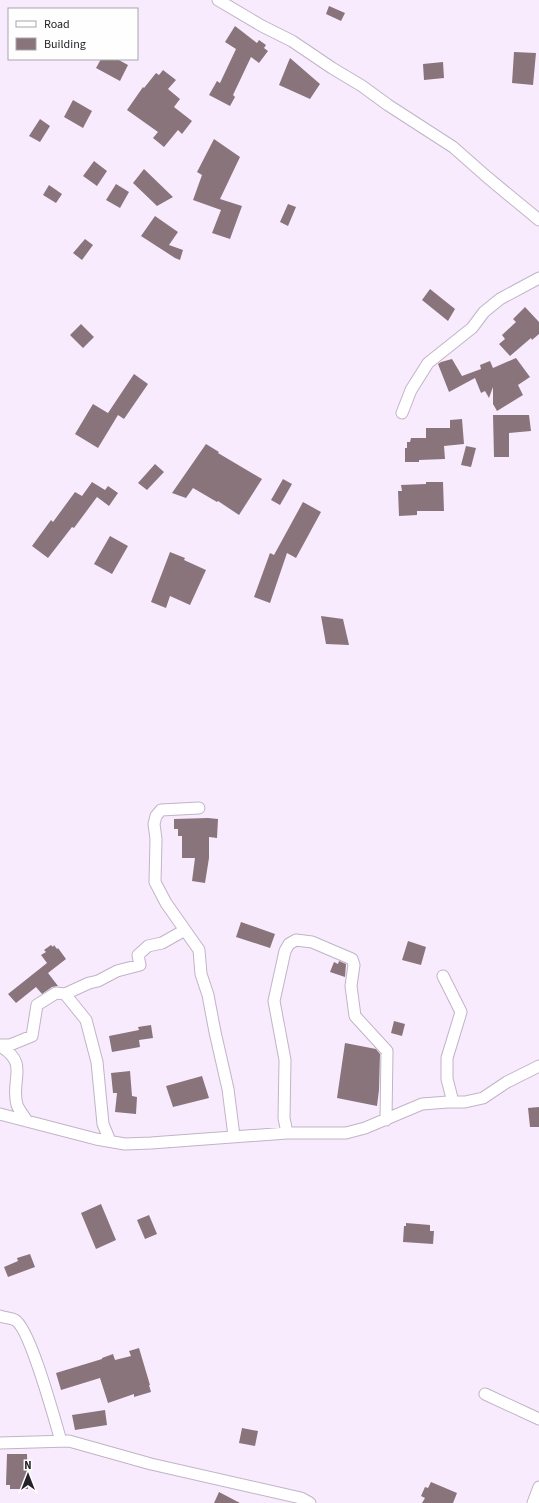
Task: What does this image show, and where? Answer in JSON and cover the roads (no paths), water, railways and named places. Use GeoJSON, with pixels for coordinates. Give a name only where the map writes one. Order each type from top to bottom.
{"type":"FeatureCollection","features":[{"type":"Feature","properties":{"kind":"street"},"geometry":{"type":"LineString","coordinates":[[218,0],[262,26],[292,41],[453,147],[539,220]]}},
{"type":"Feature","properties":{"kind":"street"},"geometry":{"type":"LineString","coordinates":[[402,413],[410,390],[428,363],[472,328],[484,312],[500,299],[539,278]]}},
{"type":"Feature","properties":{"kind":"street"},"geometry":{"type":"LineString","coordinates":[[199,808],[161,810],[156,816],[154,824],[156,839],[155,882],[166,903],[199,950],[201,974],[208,995],[228,1089],[234,1136]]}},
{"type":"Feature","properties":{"kind":"street"},"geometry":{"type":"LineString","coordinates":[[0,1046],[10,1045],[32,1036],[37,1005],[56,994],[65,994],[88,983],[98,981],[117,971],[140,965],[138,955],[148,946],[162,943],[185,930]]}},
{"type":"Feature","properties":{"kind":"street"},"geometry":{"type":"LineString","coordinates":[[287,1133],[284,1118],[285,1060],[274,1001],[285,951],[289,944],[296,940],[312,942],[352,959],[354,965],[351,986],[355,1016],[387,1051],[386,1120]]}},
{"type":"Feature","properties":{"kind":"street"},"geometry":{"type":"LineString","coordinates":[[443,976],[461,1012],[447,1058],[447,1079],[453,1102]]}},
{"type":"Feature","properties":{"kind":"street"},"geometry":{"type":"LineString","coordinates":[[65,994],[86,1020],[97,1062],[103,1124],[110,1141]]}},
{"type":"Feature","properties":{"kind":"street"},"geometry":{"type":"LineString","coordinates":[[0,1046],[10,1052],[17,1064],[17,1105],[27,1121]]}},
{"type":"Feature","properties":{"kind":"street"},"geometry":{"type":"LineString","coordinates":[[0,1114],[125,1144],[287,1133],[346,1133],[386,1120],[422,1104],[465,1102],[483,1098],[507,1082],[539,1066]]}},
{"type":"Feature","properties":{"kind":"street"},"geometry":{"type":"LineString","coordinates":[[0,1316],[15,1320],[23,1328],[61,1441]]}},
{"type":"Feature","properties":{"kind":"street"},"geometry":{"type":"LineString","coordinates":[[485,1394],[539,1419]]}},
{"type":"Feature","properties":{"kind":"street"},"geometry":{"type":"LineString","coordinates":[[0,1443],[69,1441],[151,1464],[301,1498],[310,1503]]}},
{"type":"Feature","properties":{"kind":"street"},"geometry":{"type":"LineString","coordinates":[[533,1503],[539,1487]]}}]}
